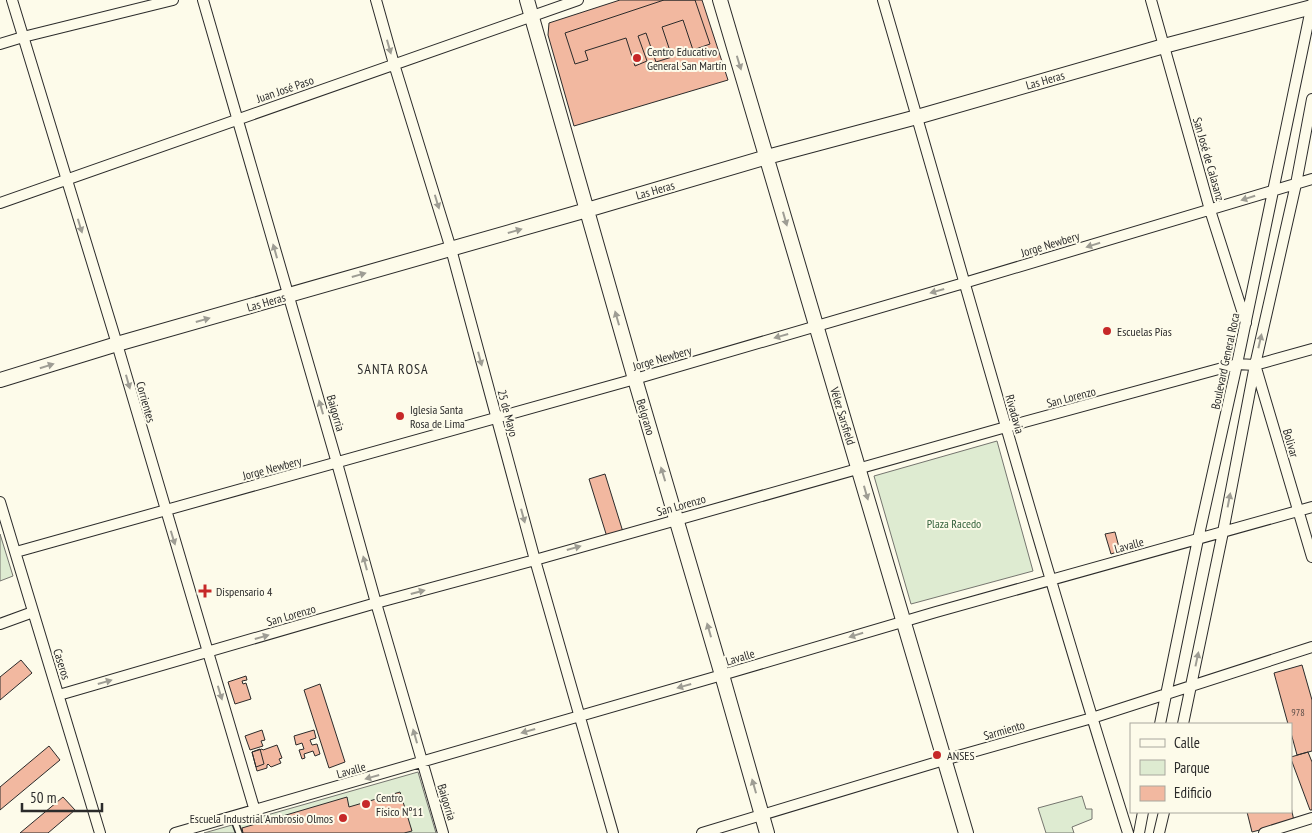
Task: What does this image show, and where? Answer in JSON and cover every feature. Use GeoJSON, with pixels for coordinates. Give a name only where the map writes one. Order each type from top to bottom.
{"type":"FeatureCollection","features":[{"type":"Feature","properties":{"kind":"main road","name":"Belgrano"},"geometry":{"type":"LineString","coordinates":[[527,0],[767,833]]}},
{"type":"Feature","properties":{"kind":"main road","name":"Vélez Sarsfield"},"geometry":{"type":"LineString","coordinates":[[720,0],[966,833]]}},
{"type":"Feature","properties":{"kind":"main road","name":"Las Heras"},"geometry":{"type":"LineString","coordinates":[[0,380],[117,344],[767,157],[917,117],[1164,46],[1312,6]]}},
{"type":"Feature","properties":{"kind":"street","name":"Corrientes"},"geometry":{"type":"LineString","coordinates":[[12,0],[117,344],[255,811]]}},
{"type":"Feature","properties":{"kind":"street"},"geometry":{"type":"LineString","coordinates":[[0,44],[173,0]]}},
{"type":"Feature","properties":{"kind":"street","name":"Baigorria"},"geometry":{"type":"LineString","coordinates":[[203,0],[443,833]]}},
{"type":"Feature","properties":{"kind":"street","name":"25 de Mayo"},"geometry":{"type":"LineString","coordinates":[[376,0],[451,249],[535,560],[613,833]]}},
{"type":"Feature","properties":{"kind":"street","name":"Juan José Paso"},"geometry":{"type":"LineString","coordinates":[[0,203],[578,0]]}},
{"type":"Feature","properties":{"kind":"street","name":"Rivadavia"},"geometry":{"type":"LineString","coordinates":[[883,0],[1006,427],[1128,833]]}},
{"type":"Feature","properties":{"kind":"street","name":"San José de Calasanz"},"geometry":{"type":"LineString","coordinates":[[1151,0],[1210,210],[1246,323]]}},
{"type":"Feature","properties":{"kind":"street","name":"Boulevard General Roca"},"geometry":{"type":"LineString","coordinates":[[1160,723],[1198,539],[1238,364],[1312,6]]}},
{"type":"Feature","properties":{"kind":"street"},"geometry":{"type":"LineString","coordinates":[[1183,723],[1224,532],[1255,364],[1296,184],[1312,99]]}},
{"type":"Feature","properties":{"kind":"street","name":"Jorge Newbery"},"geometry":{"type":"LineString","coordinates":[[16,552],[635,379],[1312,179]]}},
{"type":"Feature","properties":{"kind":"street","name":"San Lorenzo"},"geometry":{"type":"LineString","coordinates":[[58,695],[376,603],[1006,427],[1238,364],[1255,364],[1312,349]]}},
{"type":"Feature","properties":{"kind":"street","name":"Bolivar"},"geometry":{"type":"LineString","coordinates":[[1255,364],[1312,557]]}},
{"type":"Feature","properties":{"kind":"street","name":"Caseros"},"geometry":{"type":"LineString","coordinates":[[0,502],[100,833]]}},
{"type":"Feature","properties":{"kind":"street","name":"Lavalle"},"geometry":{"type":"LineString","coordinates":[[175,833],[1051,579],[1312,507]]}},
{"type":"Feature","properties":{"kind":"street"},"geometry":{"type":"LineString","coordinates":[[0,624],[33,612]]}},
{"type":"Feature","properties":{"kind":"street","name":"Sarmiento"},"geometry":{"type":"LineString","coordinates":[[702,833],[944,760],[1092,718],[1312,647]]}},
{"type":"Feature","properties":{"kind":"street"},"geometry":{"type":"LineString","coordinates":[[1139,833],[1143,813]]}},
{"type":"Feature","properties":{"kind":"street"},"geometry":{"type":"LineString","coordinates":[[1159,833],[1164,813]]}},
{"type":"Feature","properties":{"kind":"street"},"geometry":{"type":"LineString","coordinates":[[1264,833],[1312,818]]}},
{"type":"Feature","properties":{"kind":"lane"},"geometry":{"type":"LineString","coordinates":[[233,817],[239,833]]}},
{"type":"Feature","properties":{"kind":"green space","name":"Plaza Racedo"},"geometry":{"type":"Polygon","coordinates":[[[997,441],[1033,571],[911,604],[874,476],[997,441]]]}},
{"type":"Feature","properties":{"kind":"green space"},"geometry":{"type":"Polygon","coordinates":[[[0,534],[13,576],[0,581],[0,534]]]}},
{"type":"Feature","properties":{"kind":"green space","name":"Centro Físico Nº11"},"geometry":{"type":"Polygon","coordinates":[[[418,772],[436,833],[204,833],[418,772]]]}},
{"type":"Feature","properties":{"kind":"green space"},"geometry":{"type":"Polygon","coordinates":[[[1082,796],[1086,809],[1092,809],[1092,819],[1072,827],[1074,833],[1046,833],[1038,808],[1082,796]]]}},
{"type":"Feature","properties":{"kind":"building","name":"Centro Educativo General San Martín"},"geometry":{"type":"Polygon","coordinates":[[[620,0],[702,0],[728,80],[574,126],[548,35],[549,23],[620,0]]]}},
{"type":"Feature","properties":{"kind":"building"},"geometry":{"type":"Polygon","coordinates":[[[664,0],[695,0],[710,44],[693,50],[683,20],[662,27],[672,57],[656,62],[646,33],[638,36],[647,61],[635,66],[626,38],[585,51],[588,60],[575,64],[565,33],[664,0]]]}},
{"type":"Feature","properties":{"kind":"building"},"geometry":{"type":"Polygon","coordinates":[[[605,474],[623,532],[607,537],[589,479],[605,474]]]}},
{"type":"Feature","properties":{"kind":"building"},"geometry":{"type":"Polygon","coordinates":[[[1115,532],[1120,551],[1111,554],[1105,534],[1115,532]]]}},
{"type":"Feature","properties":{"kind":"building"},"geometry":{"type":"Polygon","coordinates":[[[21,660],[32,673],[0,700],[0,677],[21,660]]]}},
{"type":"Feature","properties":{"kind":"building"},"geometry":{"type":"Polygon","coordinates":[[[1302,665],[1312,700],[1312,751],[1297,755],[1292,737],[1292,723],[1288,723],[1274,673],[1302,665]]]}},
{"type":"Feature","properties":{"kind":"building"},"geometry":{"type":"Polygon","coordinates":[[[246,676],[247,680],[242,681],[243,684],[246,683],[251,699],[235,704],[228,682],[246,676]]]}},
{"type":"Feature","properties":{"kind":"building"},"geometry":{"type":"Polygon","coordinates":[[[320,684],[345,762],[329,768],[304,690],[320,684]]]}},
{"type":"Feature","properties":{"kind":"building"},"geometry":{"type":"Polygon","coordinates":[[[262,730],[265,740],[261,741],[263,746],[250,750],[245,736],[262,730]]]}},
{"type":"Feature","properties":{"kind":"building"},"geometry":{"type":"Polygon","coordinates":[[[314,730],[316,738],[310,740],[312,745],[317,744],[320,754],[315,756],[313,751],[304,754],[305,758],[302,759],[299,750],[304,749],[302,743],[296,745],[294,736],[314,730]]]}},
{"type":"Feature","properties":{"kind":"building"},"geometry":{"type":"Polygon","coordinates":[[[277,745],[282,758],[279,759],[281,763],[271,767],[268,764],[267,768],[257,771],[252,752],[277,745]]]}},
{"type":"Feature","properties":{"kind":"building"},"geometry":{"type":"Polygon","coordinates":[[[49,746],[60,760],[0,810],[0,787],[49,746]]]}},
{"type":"Feature","properties":{"kind":"building"},"geometry":{"type":"Polygon","coordinates":[[[260,749],[264,764],[256,767],[252,752],[260,749]]]}},
{"type":"Feature","properties":{"kind":"building"},"geometry":{"type":"Polygon","coordinates":[[[1308,752],[1312,762],[1312,810],[1310,810],[1292,762],[1292,757],[1308,752]]]}},
{"type":"Feature","properties":{"kind":"building","name":"Centro Físico Nº11"},"geometry":{"type":"Polygon","coordinates":[[[400,792],[412,831],[404,833],[243,833],[242,828],[347,797],[349,807],[400,792]]]}},
{"type":"Feature","properties":{"kind":"building"},"geometry":{"type":"Polygon","coordinates":[[[63,797],[75,810],[48,833],[20,833],[63,797]]]}},
{"type":"Feature","properties":{"kind":"building"},"geometry":{"type":"Polygon","coordinates":[[[1292,812],[1294,821],[1252,832],[1247,813],[1292,812]]]}},
{"type":"Feature","properties":{"kind":"place","name":"Centro Educativo General San Martín"},"geometry":{"type":"Point","coordinates":[637,58]}},
{"type":"Feature","properties":{"kind":"place","name":"Escuelas Pías"},"geometry":{"type":"Point","coordinates":[1107,331]}},
{"type":"Feature","properties":{"kind":"place","name":"Iglesia Santa Rosa de Lima"},"geometry":{"type":"Point","coordinates":[400,416]}},
{"type":"Feature","properties":{"kind":"place","name":"Dispensario 4"},"geometry":{"type":"Point","coordinates":[205,591]}},
{"type":"Feature","properties":{"kind":"place","name":"ANSES"},"geometry":{"type":"Point","coordinates":[937,755]}},
{"type":"Feature","properties":{"kind":"place","name":"Centro Físico Nº11"},"geometry":{"type":"Point","coordinates":[366,804]}},
{"type":"Feature","properties":{"kind":"place","name":"Escuela Industrial Ambrosio Olmos"},"geometry":{"type":"Point","coordinates":[343,818]}},
{"type":"Feature","properties":{"kind":"district","name":"SANTA ROSA"},"geometry":{"type":"Point","coordinates":[393,369]}}]}
